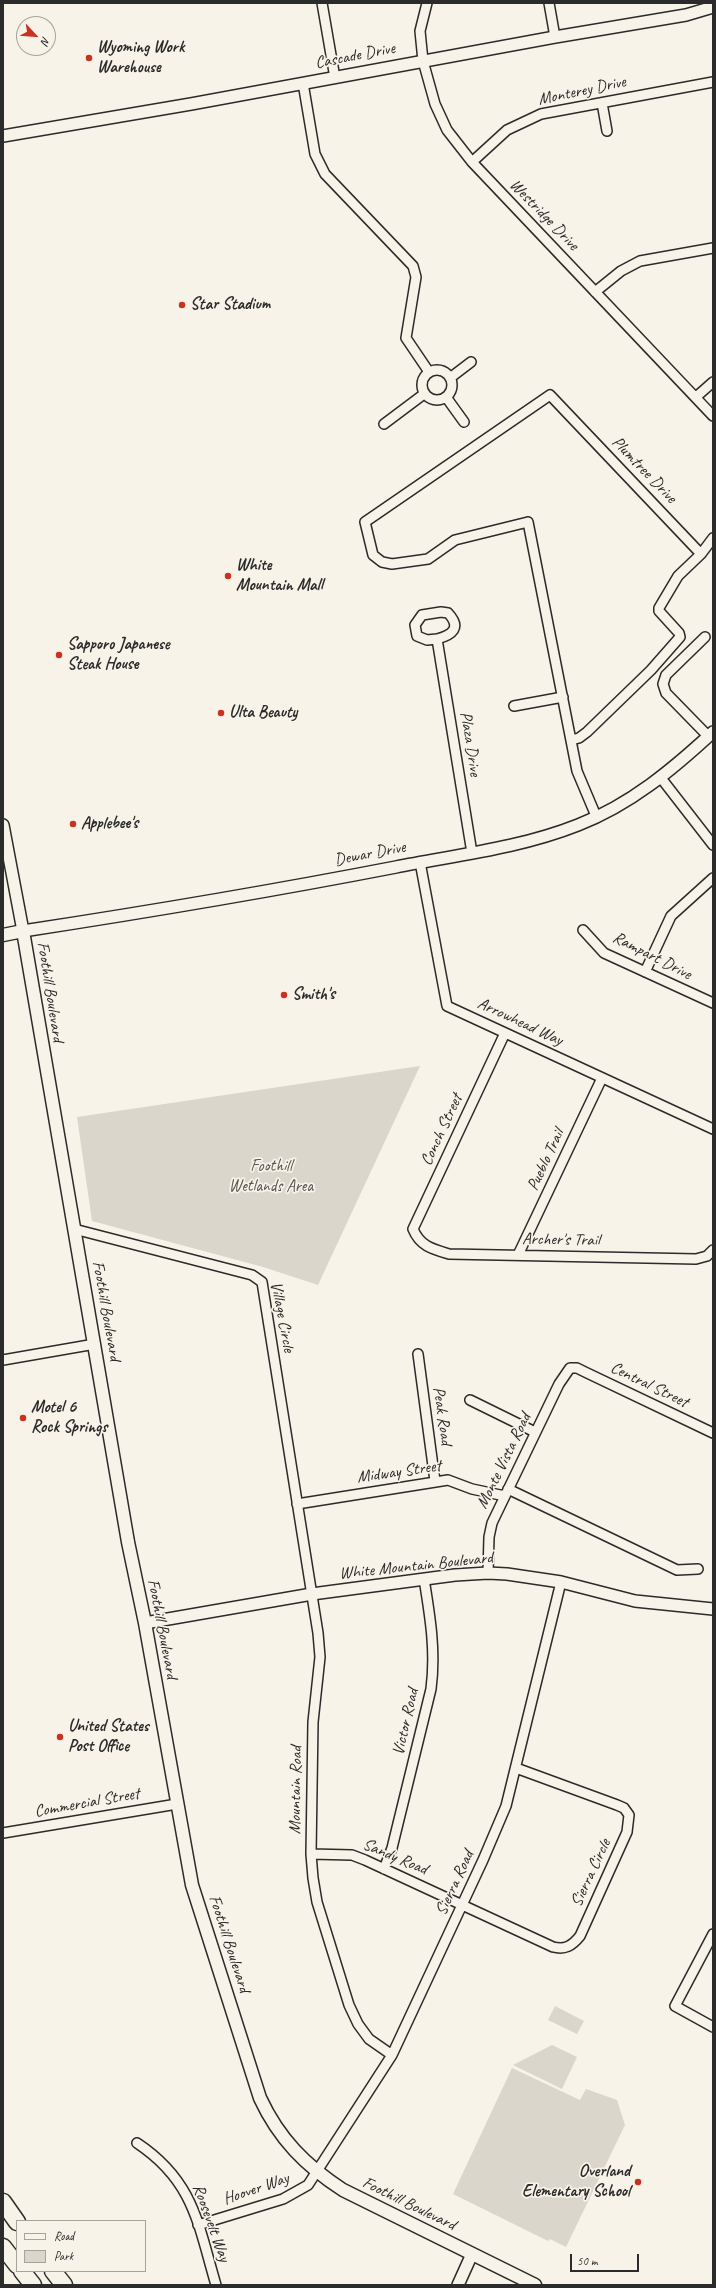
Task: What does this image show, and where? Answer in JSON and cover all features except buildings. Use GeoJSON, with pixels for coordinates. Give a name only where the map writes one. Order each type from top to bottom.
{"type":"FeatureCollection","features":[{"type":"Feature","properties":{"kind":"highway"},"geometry":{"type":"LineString","coordinates":[[3,2202],[16,2221]]}},
{"type":"Feature","properties":{"kind":"highway"},"geometry":{"type":"LineString","coordinates":[[3,2247],[16,2263]]}},
{"type":"Feature","properties":{"kind":"highway"},"geometry":{"type":"LineString","coordinates":[[23,2272],[33,2285]]}},
{"type":"Feature","properties":{"kind":"highway"},"geometry":{"type":"LineString","coordinates":[[54,2272],[64,2285]]}},
{"type":"Feature","properties":{"kind":"main road","name":"Dewar Drive"},"geometry":{"type":"LineString","coordinates":[[3,935],[22,931]]}},
{"type":"Feature","properties":{"kind":"main road","name":"Foothill Boulevard"},"geometry":{"type":"LineString","coordinates":[[22,931],[47,1081],[95,1344],[128,1542],[145,1623],[192,1885],[260,2098],[277,2130],[289,2146],[318,2173],[343,2190],[535,2285]]}},
{"type":"Feature","properties":{"kind":"street"},"geometry":{"type":"LineString","coordinates":[[322,3],[335,78]]}},
{"type":"Feature","properties":{"kind":"street","name":"Westridge Drive"},"geometry":{"type":"LineString","coordinates":[[427,3],[420,31],[423,61],[435,104],[447,130],[472,162],[713,416]]}},
{"type":"Feature","properties":{"kind":"street"},"geometry":{"type":"LineString","coordinates":[[549,3],[554,37]]}},
{"type":"Feature","properties":{"kind":"street","name":"Cascade Drive"},"geometry":{"type":"LineString","coordinates":[[3,136],[303,84],[554,37],[686,15],[713,7]]}},
{"type":"Feature","properties":{"kind":"street","name":"Monterey Drive"},"geometry":{"type":"LineString","coordinates":[[472,162],[507,130],[541,114],[713,82]]}},
{"type":"Feature","properties":{"kind":"street"},"geometry":{"type":"LineString","coordinates":[[303,84],[317,162],[325,174],[413,266],[416,277],[406,338],[429,372]]}},
{"type":"Feature","properties":{"kind":"street"},"geometry":{"type":"LineString","coordinates":[[602,103],[607,131]]}},
{"type":"Feature","properties":{"kind":"street"},"geometry":{"type":"LineString","coordinates":[[595,292],[621,271],[640,261],[713,248]]}},
{"type":"Feature","properties":{"kind":"street"},"geometry":{"type":"LineString","coordinates":[[450,378],[471,362]]}},
{"type":"Feature","properties":{"kind":"street"},"geometry":{"type":"LineString","coordinates":[[438,369],[444,371],[450,378],[452,388],[446,397],[436,400],[424,394],[422,380],[429,372],[438,369]]}},
{"type":"Feature","properties":{"kind":"street"},"geometry":{"type":"LineString","coordinates":[[696,397],[713,382]]}},
{"type":"Feature","properties":{"kind":"street"},"geometry":{"type":"LineString","coordinates":[[384,424],[424,394]]}},
{"type":"Feature","properties":{"kind":"street","name":"Plumtree Drive"},"geometry":{"type":"LineString","coordinates":[[563,697],[528,522],[455,540],[428,559],[392,564],[382,562],[373,555],[365,522],[550,395],[701,554]]}},
{"type":"Feature","properties":{"kind":"street"},"geometry":{"type":"LineString","coordinates":[[446,397],[464,422]]}},
{"type":"Feature","properties":{"kind":"street"},"geometry":{"type":"LineString","coordinates":[[571,740],[579,738],[592,726],[651,670],[680,637],[679,633],[658,611],[661,602],[678,576],[701,554],[713,538]]}},
{"type":"Feature","properties":{"kind":"street"},"geometry":{"type":"LineString","coordinates":[[706,637],[666,675],[663,684],[666,693],[711,734]]}},
{"type":"Feature","properties":{"kind":"street","name":"Plaza Drive"},"geometry":{"type":"LineString","coordinates":[[437,639],[472,853]]}},
{"type":"Feature","properties":{"kind":"street"},"geometry":{"type":"LineString","coordinates":[[514,706],[563,697],[579,779],[596,816]]}},
{"type":"Feature","properties":{"kind":"street","name":"Dewar Drive"},"geometry":{"type":"LineString","coordinates":[[22,931],[176,906],[472,853],[552,835],[596,816],[630,798],[661,778],[711,734]]}},
{"type":"Feature","properties":{"kind":"street"},"geometry":{"type":"LineString","coordinates":[[661,778],[713,845]]}},
{"type":"Feature","properties":{"kind":"street","name":"Foothill Boulevard"},"geometry":{"type":"LineString","coordinates":[[3,825],[22,931]]}},
{"type":"Feature","properties":{"kind":"street","name":"Arrowhead Way"},"geometry":{"type":"LineString","coordinates":[[420,862],[447,1006],[713,1129]]}},
{"type":"Feature","properties":{"kind":"street"},"geometry":{"type":"LineString","coordinates":[[645,972],[671,916],[713,878]]}},
{"type":"Feature","properties":{"kind":"street","name":"Rampart Drive"},"geometry":{"type":"LineString","coordinates":[[583,930],[604,953],[713,1004]]}},
{"type":"Feature","properties":{"kind":"street","name":"Conch Street"},"geometry":{"type":"LineString","coordinates":[[418,1240],[413,1229],[505,1033]]}},
{"type":"Feature","properties":{"kind":"street","name":"Pueblo Trail"},"geometry":{"type":"LineString","coordinates":[[518,1255],[602,1078]]}},
{"type":"Feature","properties":{"kind":"street","name":"Village Circle"},"geometry":{"type":"LineString","coordinates":[[74,1230],[252,1275],[262,1282],[297,1504]]}},
{"type":"Feature","properties":{"kind":"street","name":"Archer's Trail"},"geometry":{"type":"LineString","coordinates":[[418,1240],[428,1248],[449,1254],[696,1259],[710,1253]]}},
{"type":"Feature","properties":{"kind":"street"},"geometry":{"type":"LineString","coordinates":[[3,1360],[95,1344]]}},
{"type":"Feature","properties":{"kind":"street","name":"Peak Road"},"geometry":{"type":"LineString","coordinates":[[418,1354],[435,1481]]}},
{"type":"Feature","properties":{"kind":"street","name":"Monte Vista Road"},"geometry":{"type":"LineString","coordinates":[[488,1574],[489,1537],[492,1523],[535,1432],[562,1379],[570,1368]]}},
{"type":"Feature","properties":{"kind":"street","name":"Central Street"},"geometry":{"type":"LineString","coordinates":[[570,1368],[585,1372],[713,1434]]}},
{"type":"Feature","properties":{"kind":"street"},"geometry":{"type":"LineString","coordinates":[[470,1400],[535,1432]]}},
{"type":"Feature","properties":{"kind":"street","name":"Midway Street"},"geometry":{"type":"LineString","coordinates":[[297,1504],[435,1481],[455,1481],[472,1489],[506,1493],[677,1570],[698,1569]]}},
{"type":"Feature","properties":{"kind":"street","name":"Mountain Road"},"geometry":{"type":"LineString","coordinates":[[297,1504],[318,1633],[320,1657],[313,1722],[311,1854],[317,1902],[348,2005],[358,2024],[369,2039],[392,2055]]}},
{"type":"Feature","properties":{"kind":"street","name":"White Mountain Boulevard"},"geometry":{"type":"LineString","coordinates":[[145,1623],[312,1594],[424,1579],[488,1574],[513,1575],[561,1582],[635,1601],[713,1609]]}},
{"type":"Feature","properties":{"kind":"street","name":"Victor Road"},"geometry":{"type":"LineString","coordinates":[[384,1869],[392,1848],[431,1689],[434,1663],[434,1639],[424,1579]]}},
{"type":"Feature","properties":{"kind":"street","name":"Sierra Road"},"geometry":{"type":"LineString","coordinates":[[318,2173],[392,2055],[496,1832],[516,1768],[561,1582]]}},
{"type":"Feature","properties":{"kind":"street","name":"Sierra Circle"},"geometry":{"type":"LineString","coordinates":[[463,1905],[553,1947],[560,1949],[568,1948],[580,1936],[627,1832],[630,1815],[624,1808],[516,1768]]}},
{"type":"Feature","properties":{"kind":"street","name":"Commercial Street"},"geometry":{"type":"LineString","coordinates":[[3,1833],[177,1804]]}},
{"type":"Feature","properties":{"kind":"street","name":"Sandy Road"},"geometry":{"type":"LineString","coordinates":[[311,1854],[352,1856],[463,1905]]}},
{"type":"Feature","properties":{"kind":"street"},"geometry":{"type":"LineString","coordinates":[[713,1934],[675,2006],[713,2027]]}},
{"type":"Feature","properties":{"kind":"street","name":"Roosevelt Way"},"geometry":{"type":"LineString","coordinates":[[137,2143],[156,2156],[173,2173],[190,2202],[216,2285]]}},
{"type":"Feature","properties":{"kind":"street","name":"Hoover Way"},"geometry":{"type":"LineString","coordinates":[[198,2225],[297,2192],[308,2185],[318,2173]]}},
{"type":"Feature","properties":{"kind":"street"},"geometry":{"type":"LineString","coordinates":[[458,2285],[472,2254]]}},
{"type":"Feature","properties":{"kind":"green space","name":"Foothill Wetlands Area"},"geometry":{"type":"Polygon","coordinates":[[[420,1066],[318,1285],[263,1267],[92,1221],[77,1117],[420,1066]]]}},
{"type":"Feature","properties":{"kind":"green space"},"geometry":{"type":"Polygon","coordinates":[[[555,2006],[584,2021],[577,2034],[548,2020],[555,2006]]]}},
{"type":"Feature","properties":{"kind":"green space"},"geometry":{"type":"Polygon","coordinates":[[[552,2045],[577,2057],[562,2089],[513,2065],[552,2045]]]}},
{"type":"Feature","properties":{"kind":"green space"},"geometry":{"type":"Polygon","coordinates":[[[512,2068],[580,2100],[586,2089],[617,2100],[625,2125],[566,2247],[550,2239],[548,2241],[453,2194],[512,2068]]]}},
{"type":"Feature","properties":{"kind":"place","name":"Wyoming Work Warehouse"},"geometry":{"type":"Point","coordinates":[89,58]}},
{"type":"Feature","properties":{"kind":"place","name":"Star Stadium"},"geometry":{"type":"Point","coordinates":[182,305]}},
{"type":"Feature","properties":{"kind":"place","name":"White Mountain Mall"},"geometry":{"type":"Point","coordinates":[228,576]}},
{"type":"Feature","properties":{"kind":"place","name":"Sapporo Japanese Steak House"},"geometry":{"type":"Point","coordinates":[59,655]}},
{"type":"Feature","properties":{"kind":"place","name":"Ulta Beauty"},"geometry":{"type":"Point","coordinates":[221,713]}},
{"type":"Feature","properties":{"kind":"place","name":"Applebee's"},"geometry":{"type":"Point","coordinates":[73,824]}},
{"type":"Feature","properties":{"kind":"place","name":"Smith's"},"geometry":{"type":"Point","coordinates":[284,995]}},
{"type":"Feature","properties":{"kind":"place","name":"Motel 6 Rock Springs"},"geometry":{"type":"Point","coordinates":[23,1418]}},
{"type":"Feature","properties":{"kind":"place","name":"United States Post Office"},"geometry":{"type":"Point","coordinates":[60,1737]}},
{"type":"Feature","properties":{"kind":"place","name":"Overland Elementary School"},"geometry":{"type":"Point","coordinates":[638,2182]}}]}
